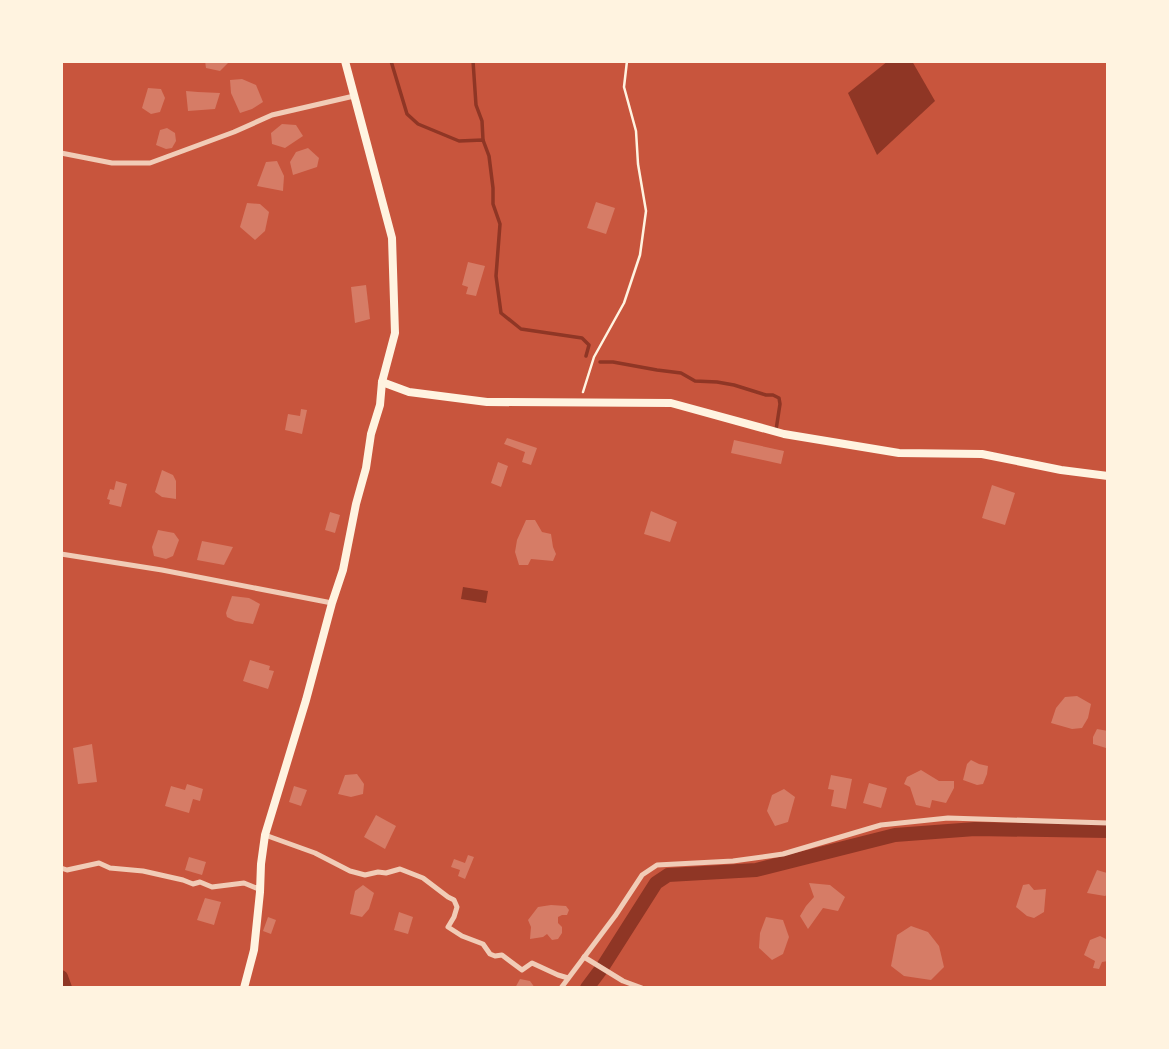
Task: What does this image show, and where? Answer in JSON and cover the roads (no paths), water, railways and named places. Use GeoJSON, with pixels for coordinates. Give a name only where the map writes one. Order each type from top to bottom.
{"type":"FeatureCollection","features":[{"type":"Feature","properties":{"kind":"main road"},"geometry":{"type":"LineString","coordinates":[[244,988],[254,950],[265,835],[344,570],[371,434],[380,405],[382,382],[395,333],[392,239],[345,61]]}},
{"type":"Feature","properties":{"kind":"main road"},"geometry":{"type":"LineString","coordinates":[[382,382],[409,393],[487,402],[671,403],[784,434],[899,453],[982,454],[1061,470],[1108,476]]}},
{"type":"Feature","properties":{"kind":"street"},"geometry":{"type":"LineString","coordinates":[[61,153],[112,163],[150,163],[272,115],[354,96]]}},
{"type":"Feature","properties":{"kind":"street"},"geometry":{"type":"LineString","coordinates":[[61,554],[162,570],[332,603]]}},
{"type":"Feature","properties":{"kind":"street"},"geometry":{"type":"LineString","coordinates":[[561,988],[642,875],[657,865],[733,861],[783,854],[881,825],[948,818],[1108,823]]}},
{"type":"Feature","properties":{"kind":"street"},"geometry":{"type":"LineString","coordinates":[[265,835],[365,875],[400,869],[424,877],[454,900],[457,907],[448,927],[483,944],[490,954],[502,955],[522,971],[532,963],[568,978]]}},
{"type":"Feature","properties":{"kind":"street"},"geometry":{"type":"LineString","coordinates":[[61,868],[75,869],[99,863],[110,868],[143,871],[193,884],[200,882],[212,887],[244,883],[256,888],[260,886]]}},
{"type":"Feature","properties":{"kind":"street"},"geometry":{"type":"LineString","coordinates":[[584,957],[622,981],[642,988]]}},
{"type":"Feature","properties":{"kind":"waterway"},"geometry":{"type":"LineString","coordinates":[[391,61],[407,114],[418,124],[459,141],[483,140],[489,156],[493,204],[500,224],[496,276],[501,313],[521,329],[582,338],[589,345],[586,356]]}},
{"type":"Feature","properties":{"kind":"waterway"},"geometry":{"type":"LineString","coordinates":[[473,61],[476,105],[482,121],[483,140]]}},
{"type":"Feature","properties":{"kind":"waterway"},"geometry":{"type":"LineString","coordinates":[[600,362],[681,373],[695,381],[734,385],[773,395],[779,398],[780,404],[776,430]]}},
{"type":"Feature","properties":{"kind":"waterway"},"geometry":{"type":"LineString","coordinates":[[587,988],[656,883],[668,875],[756,870],[895,835],[975,829],[1108,831]]}},
{"type":"Feature","properties":{"kind":"waterway"},"geometry":{"type":"LineString","coordinates":[[61,977],[65,988]]}}]}
